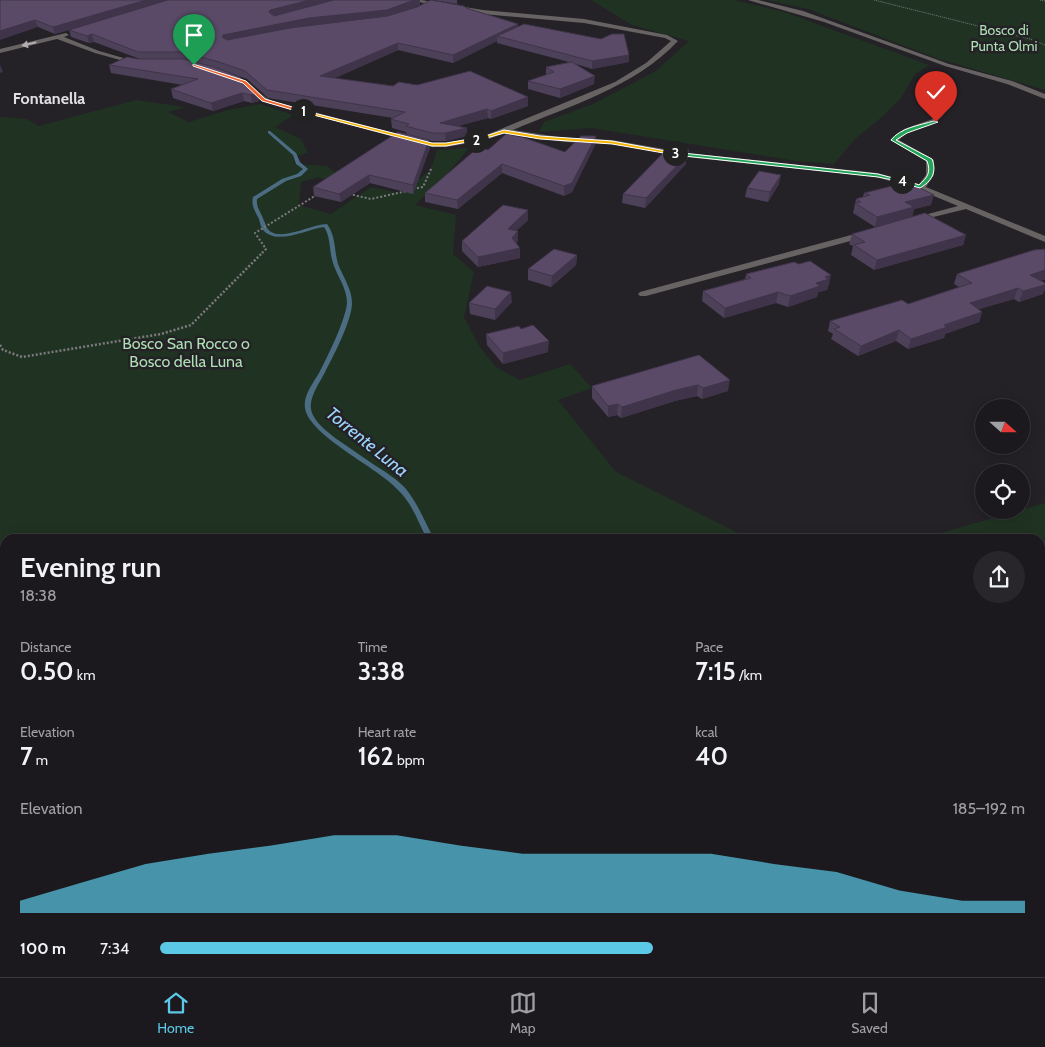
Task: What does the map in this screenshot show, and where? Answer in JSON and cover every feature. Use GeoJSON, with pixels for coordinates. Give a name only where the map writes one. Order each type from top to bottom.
{"type":"FeatureCollection","features":[{"type":"Feature","properties":{"kind":"street"},"geometry":{"type":"LineString","coordinates":[[233,77],[244,82],[263,100],[432,145],[446,145],[486,138],[504,132],[617,83],[648,64],[675,41],[667,37],[584,21],[426,6],[411,0]]}},
{"type":"Feature","properties":{"kind":"street"},"geometry":{"type":"LineString","coordinates":[[752,0],[794,9],[947,65],[1031,90],[1045,97]]}},
{"type":"Feature","properties":{"kind":"street"},"geometry":{"type":"LineString","coordinates":[[0,51],[74,32]]}},
{"type":"Feature","properties":{"kind":"street"},"geometry":{"type":"LineString","coordinates":[[58,37],[117,58],[146,64]]}},
{"type":"Feature","properties":{"kind":"street"},"geometry":{"type":"LineString","coordinates":[[920,187],[930,178],[932,169],[930,160],[894,140],[897,135],[936,122],[943,115],[948,103]]}},
{"type":"Feature","properties":{"kind":"street"},"geometry":{"type":"LineString","coordinates":[[504,132],[540,138],[612,142],[687,155],[878,175],[920,187],[1045,240]]}},
{"type":"Feature","properties":{"kind":"street"},"geometry":{"type":"LineString","coordinates":[[910,222],[967,206]]}},
{"type":"Feature","properties":{"kind":"street"},"geometry":{"type":"LineString","coordinates":[[643,294],[872,232]]}},
{"type":"Feature","properties":{"kind":"path"},"geometry":{"type":"LineString","coordinates":[[874,0],[1030,39],[1045,45]]}},
{"type":"Feature","properties":{"kind":"path"},"geometry":{"type":"LineString","coordinates":[[1040,0],[1045,1]]}},
{"type":"Feature","properties":{"kind":"path"},"geometry":{"type":"LineString","coordinates":[[344,192],[371,198],[424,187],[432,167]]}},
{"type":"Feature","properties":{"kind":"path"},"geometry":{"type":"LineString","coordinates":[[0,345],[3,350],[22,357],[161,334],[191,326],[266,249],[255,233],[319,193]]}},
{"type":"Feature","properties":{"kind":"green space"},"geometry":{"type":"Polygon","coordinates":[[[591,0],[733,0],[784,12],[929,65],[915,74],[901,98],[882,117],[855,139],[834,164],[796,161],[592,128],[539,132],[544,122],[593,104],[656,71],[689,41],[632,25],[591,0]]]}},
{"type":"Feature","properties":{"kind":"green space","name":"Bosco di Punta Olmi"},"geometry":{"type":"Polygon","coordinates":[[[767,0],[1045,0],[1045,90],[939,59],[808,9],[767,0]]]}},
{"type":"Feature","properties":{"kind":"green space","name":"Bosco San Rocco o Bosco della Luna"},"geometry":{"type":"Polygon","coordinates":[[[136,100],[185,107],[168,112],[189,122],[228,110],[260,104],[293,115],[275,127],[301,139],[308,153],[293,157],[295,164],[327,166],[351,186],[336,185],[319,177],[301,182],[299,205],[331,214],[371,187],[400,193],[431,170],[437,150],[469,148],[444,178],[415,205],[456,215],[453,254],[474,272],[464,317],[479,346],[496,367],[520,380],[570,364],[592,388],[558,400],[616,472],[740,534],[0,534],[0,117],[26,119],[39,126],[136,100]]]}},
{"type":"Feature","properties":{"kind":"green space","name":"Bosco San Rocco o Bosco della Luna"},"geometry":{"type":"Polygon","coordinates":[[[1045,503],[1045,534],[937,534],[989,519],[1030,519],[1030,507],[1045,503]]]}},
{"type":"Feature","properties":{"kind":"building"},"geometry":{"type":"Polygon","coordinates":[[[0,0],[146,0],[53,27],[35,20],[0,31],[0,0]]]}},
{"type":"Feature","properties":{"kind":"building"},"geometry":{"type":"Polygon","coordinates":[[[168,0],[310,0],[270,10],[269,12],[274,16],[334,0],[414,0],[387,10],[309,18],[223,35],[222,37],[227,40],[290,28],[388,16],[417,7],[431,0],[464,6],[518,24],[453,55],[398,43],[320,76],[393,86],[399,82],[417,85],[470,71],[528,97],[491,111],[487,109],[440,123],[467,128],[445,133],[432,133],[406,126],[409,124],[391,119],[405,112],[267,90],[245,71],[219,62],[183,52],[138,52],[92,34],[87,36],[69,30],[168,0]]]}},
{"type":"Feature","properties":{"kind":"building"},"geometry":{"type":"Polygon","coordinates":[[[524,24],[601,39],[612,34],[624,34],[629,55],[592,61],[497,36],[524,24]]]}},
{"type":"Feature","properties":{"kind":"building"},"geometry":{"type":"Polygon","coordinates":[[[127,57],[138,59],[183,59],[214,67],[240,77],[257,93],[251,95],[242,93],[211,103],[171,89],[198,79],[109,65],[127,57]]]}},
{"type":"Feature","properties":{"kind":"building"},"geometry":{"type":"Polygon","coordinates":[[[572,62],[595,76],[560,89],[528,81],[554,72],[546,67],[572,62]]]}},
{"type":"Feature","properties":{"kind":"building"},"geometry":{"type":"Polygon","coordinates":[[[398,132],[429,140],[413,185],[369,175],[339,194],[313,187],[398,132]]]}},
{"type":"Feature","properties":{"kind":"building"},"geometry":{"type":"Polygon","coordinates":[[[506,134],[522,137],[565,152],[581,136],[596,136],[572,183],[564,186],[502,164],[457,200],[425,193],[480,146],[488,150],[506,134]]]}},
{"type":"Feature","properties":{"kind":"building"},"geometry":{"type":"Polygon","coordinates":[[[669,147],[689,150],[685,155],[687,155],[646,198],[623,194],[669,147]]]}},
{"type":"Feature","properties":{"kind":"building"},"geometry":{"type":"Polygon","coordinates":[[[759,171],[781,175],[770,192],[747,188],[759,171]]]}},
{"type":"Feature","properties":{"kind":"building"},"geometry":{"type":"Polygon","coordinates":[[[908,182],[934,195],[905,202],[914,207],[877,217],[855,203],[861,202],[856,199],[870,195],[864,193],[908,182]]]}},
{"type":"Feature","properties":{"kind":"building"},"geometry":{"type":"Polygon","coordinates":[[[503,205],[528,210],[508,229],[518,231],[512,238],[520,248],[478,257],[462,241],[503,205]]]}},
{"type":"Feature","properties":{"kind":"building"},"geometry":{"type":"Polygon","coordinates":[[[925,213],[966,235],[877,260],[854,245],[865,242],[852,234],[925,213]]]}},
{"type":"Feature","properties":{"kind":"building"},"geometry":{"type":"Polygon","coordinates":[[[554,249],[577,255],[552,276],[528,269],[554,249]]]}},
{"type":"Feature","properties":{"kind":"building"},"geometry":{"type":"Polygon","coordinates":[[[1045,249],[1045,270],[1030,275],[1045,283],[1045,285],[1023,291],[1018,288],[970,303],[982,312],[944,325],[947,327],[911,339],[899,330],[861,346],[834,329],[840,327],[830,321],[902,300],[908,304],[972,283],[957,274],[1034,250],[1045,249]]]}},
{"type":"Feature","properties":{"kind":"building"},"geometry":{"type":"Polygon","coordinates":[[[810,261],[831,275],[825,277],[829,279],[816,283],[820,286],[790,296],[778,292],[725,308],[703,291],[751,278],[746,274],[794,262],[799,264],[810,261]]]}},
{"type":"Feature","properties":{"kind":"building"},"geometry":{"type":"Polygon","coordinates":[[[487,286],[511,292],[495,309],[469,303],[487,286]]]}},
{"type":"Feature","properties":{"kind":"building"},"geometry":{"type":"Polygon","coordinates":[[[533,325],[549,341],[503,353],[486,334],[519,326],[521,329],[533,325]]]}},
{"type":"Feature","properties":{"kind":"building"},"geometry":{"type":"Polygon","coordinates":[[[699,355],[730,380],[703,388],[698,385],[676,390],[622,407],[618,404],[608,406],[592,386],[699,355]]]}},
{"type":"Feature","properties":{"kind":"waterway","name":"Torrente Luna"},"geometry":{"type":"LineString","coordinates":[[269,132],[295,154],[298,163],[306,169],[299,175],[284,180],[255,198],[255,208],[264,227],[272,234],[279,236],[294,234],[325,225],[330,233],[335,261],[349,295],[349,307],[345,320],[328,362],[311,393],[308,409],[312,418],[333,439],[388,477],[403,490],[428,534]]}},
{"type":"Feature","properties":{"kind":"district","name":"Fontanella"},"geometry":{"type":"Point","coordinates":[49,98]}},
{"type":"Feature","properties":{"kind":"route"},"geometry":{"type":"LineString","coordinates":[[194,65],[244,82],[263,100],[432,145],[446,145],[486,138],[504,132],[540,138],[612,142],[687,155],[878,175],[920,187],[930,178],[932,169],[930,160],[899,145],[894,140],[897,135],[936,122]]}}]}
